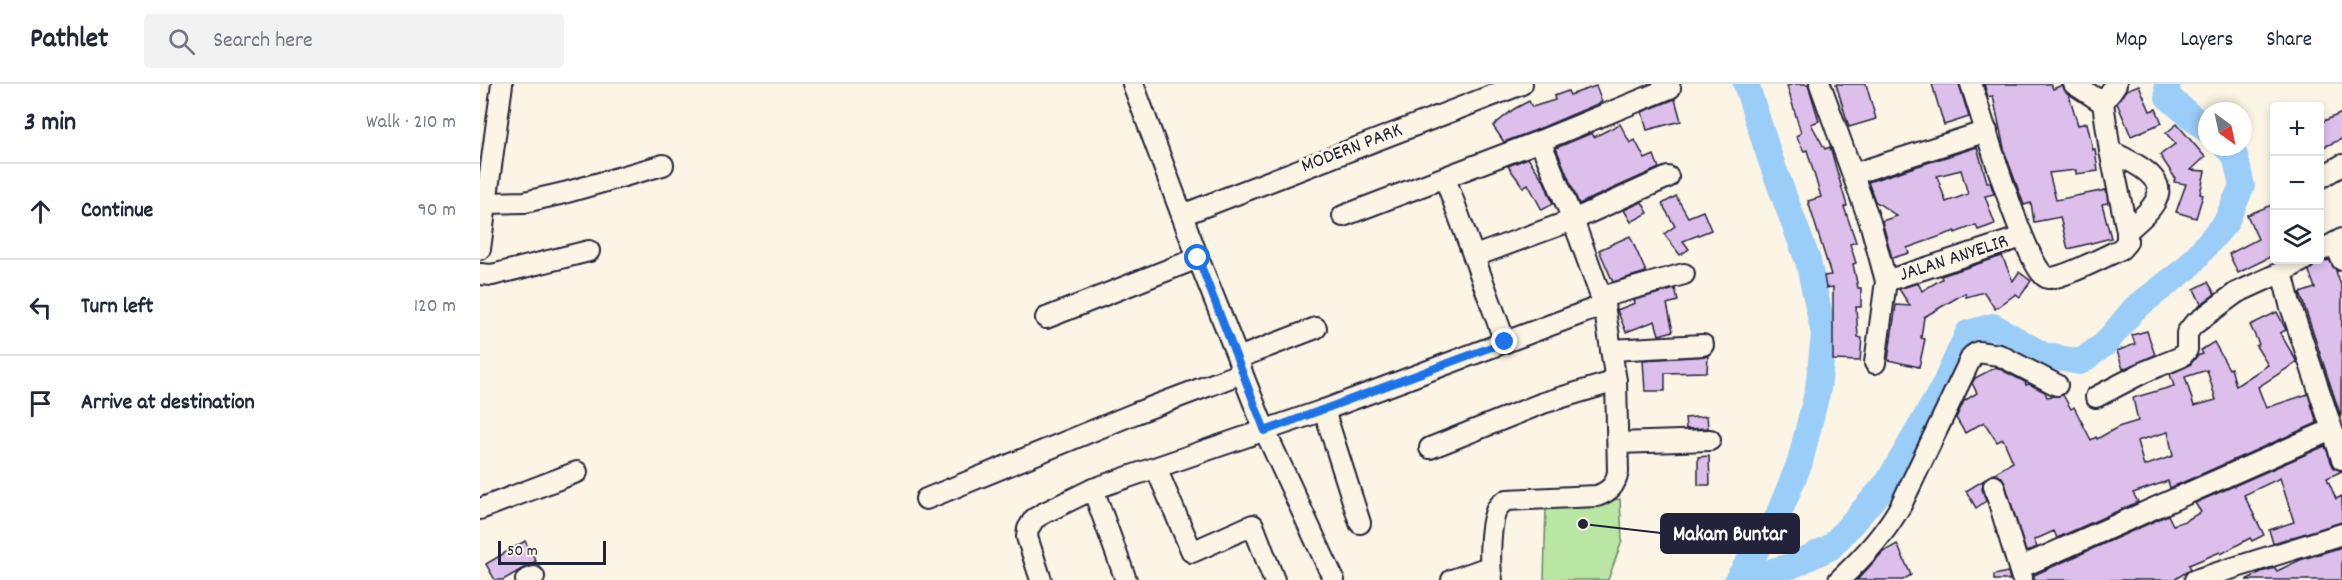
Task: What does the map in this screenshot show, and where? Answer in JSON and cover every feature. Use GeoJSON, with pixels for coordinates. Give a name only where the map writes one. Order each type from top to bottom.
{"type":"FeatureCollection","features":[{"type":"Feature","properties":{"kind":"street"},"geometry":{"type":"LineString","coordinates":[[480,249],[502,84]]}},
{"type":"Feature","properties":{"kind":"street"},"geometry":{"type":"LineString","coordinates":[[1133,84],[1265,431],[1334,580]]}},
{"type":"Feature","properties":{"kind":"street","name":"MODERN PARK"},"geometry":{"type":"LineString","coordinates":[[1182,215],[1522,84]]}},
{"type":"Feature","properties":{"kind":"street"},"geometry":{"type":"LineString","coordinates":[[1820,84],[1853,174],[1886,281],[1875,363]]}},
{"type":"Feature","properties":{"kind":"street"},"geometry":{"type":"LineString","coordinates":[[1971,84],[2022,237],[2041,274],[2047,278],[2059,276],[2121,249],[2127,242],[2127,231],[2110,151],[2103,104],[2116,84]]}},
{"type":"Feature","properties":{"kind":"street"},"geometry":{"type":"LineString","coordinates":[[2074,84],[2103,104]]}},
{"type":"Feature","properties":{"kind":"street"},"geometry":{"type":"LineString","coordinates":[[1343,216],[1540,141],[1670,88]]}},
{"type":"Feature","properties":{"kind":"street"},"geometry":{"type":"LineString","coordinates":[[1853,174],[1987,131]]}},
{"type":"Feature","properties":{"kind":"street"},"geometry":{"type":"LineString","coordinates":[[1452,580],[1491,573],[1495,516],[1500,505],[1507,500],[1586,497],[1608,492],[1616,483],[1618,443],[1616,381],[1603,301],[1540,141]]}},
{"type":"Feature","properties":{"kind":"street"},"geometry":{"type":"LineString","coordinates":[[2110,151],[2135,164],[2151,176],[2159,186],[2160,193],[2156,202],[2127,231]]}},
{"type":"Feature","properties":{"kind":"street"},"geometry":{"type":"LineString","coordinates":[[486,203],[525,202],[663,165]]}},
{"type":"Feature","properties":{"kind":"street"},"geometry":{"type":"LineString","coordinates":[[2324,175],[2342,165]]}},
{"type":"Feature","properties":{"kind":"street"},"geometry":{"type":"LineString","coordinates":[[1475,256],[1573,220],[1668,177]]}},
{"type":"Feature","properties":{"kind":"street"},"geometry":{"type":"LineString","coordinates":[[1445,178],[1505,342]]}},
{"type":"Feature","properties":{"kind":"street","name":"JALAN ANYELIR"},"geometry":{"type":"LineString","coordinates":[[1886,281],[2022,237]]}},
{"type":"Feature","properties":{"kind":"street"},"geometry":{"type":"LineString","coordinates":[[480,274],[492,275],[589,250]]}},
{"type":"Feature","properties":{"kind":"street"},"geometry":{"type":"LineString","coordinates":[[1046,318],[1198,258]]}},
{"type":"Feature","properties":{"kind":"street"},"geometry":{"type":"LineString","coordinates":[[2096,397],[2144,372],[2181,357],[2187,350],[2187,333],[2193,325],[2236,293],[2297,264]]}},
{"type":"Feature","properties":{"kind":"street"},"geometry":{"type":"LineString","coordinates":[[2282,272],[2290,304],[2342,459]]}},
{"type":"Feature","properties":{"kind":"street"},"geometry":{"type":"LineString","coordinates":[[1041,580],[1027,537],[1028,529],[1034,519],[1094,489],[1324,410],[1505,342],[1603,301],[1684,274]]}},
{"type":"Feature","properties":{"kind":"street"},"geometry":{"type":"LineString","coordinates":[[927,499],[1136,413],[1240,366],[1316,328]]}},
{"type":"Feature","properties":{"kind":"street"},"geometry":{"type":"LineString","coordinates":[[1611,350],[1703,345]]}},
{"type":"Feature","properties":{"kind":"street"},"geometry":{"type":"LineString","coordinates":[[1839,580],[1861,560],[1893,520],[1972,356],[1978,352],[1999,355],[2057,385]]}},
{"type":"Feature","properties":{"kind":"street"},"geometry":{"type":"LineString","coordinates":[[1430,448],[1543,403],[1616,381]]}},
{"type":"Feature","properties":{"kind":"street"},"geometry":{"type":"LineString","coordinates":[[1324,410],[1360,523]]}},
{"type":"Feature","properties":{"kind":"street"},"geometry":{"type":"LineString","coordinates":[[1995,486],[2021,574],[2331,430]]}},
{"type":"Feature","properties":{"kind":"street"},"geometry":{"type":"LineString","coordinates":[[1618,443],[1710,440]]}},
{"type":"Feature","properties":{"kind":"street"},"geometry":{"type":"LineString","coordinates":[[1156,468],[1191,552],[1253,525],[1274,580]]}},
{"type":"Feature","properties":{"kind":"street"},"geometry":{"type":"LineString","coordinates":[[480,509],[577,472]]}},
{"type":"Feature","properties":{"kind":"street"},"geometry":{"type":"LineString","coordinates":[[1094,489],[1126,580]]}},
{"type":"Feature","properties":{"kind":"street"},"geometry":{"type":"LineString","coordinates":[[2195,580],[2342,534]]}},
{"type":"Feature","properties":{"kind":"green space"},"geometry":{"type":"Polygon","coordinates":[[[1620,499],[1622,541],[1608,580],[1544,580],[1546,507],[1620,499]]]}},
{"type":"Feature","properties":{"kind":"building"},"geometry":{"type":"Polygon","coordinates":[[[1808,84],[1819,121],[1811,124],[1825,149],[1830,147],[1847,206],[1844,207],[1856,242],[1850,244],[1856,263],[1853,264],[1858,288],[1861,288],[1861,307],[1856,307],[1858,337],[1862,338],[1860,361],[1833,360],[1833,287],[1826,288],[1824,276],[1831,275],[1808,201],[1821,197],[1807,150],[1804,151],[1796,136],[1801,133],[1787,86],[1808,84]]]}},
{"type":"Feature","properties":{"kind":"building"},"geometry":{"type":"Polygon","coordinates":[[[1836,84],[1866,84],[1876,119],[1849,127],[1836,84]]]}},
{"type":"Feature","properties":{"kind":"building"},"geometry":{"type":"Polygon","coordinates":[[[1932,84],[1959,84],[1969,117],[1944,125],[1932,84]]]}},
{"type":"Feature","properties":{"kind":"building"},"geometry":{"type":"Polygon","coordinates":[[[1984,84],[2051,84],[2053,89],[2062,85],[2069,95],[2078,125],[2087,123],[2093,150],[2095,149],[2098,171],[2076,174],[2076,170],[2049,173],[2056,200],[2106,190],[2108,203],[2102,204],[2111,238],[2068,249],[2060,217],[2034,222],[2031,203],[2024,205],[2005,153],[1993,96],[1988,97],[1984,84]]]}},
{"type":"Feature","properties":{"kind":"building"},"geometry":{"type":"Polygon","coordinates":[[[2139,85],[2150,111],[2156,109],[2162,123],[2131,136],[2117,103],[2126,90],[2139,85]]]}},
{"type":"Feature","properties":{"kind":"building"},"geometry":{"type":"Polygon","coordinates":[[[1596,86],[1602,102],[1536,130],[1504,142],[1493,126],[1514,109],[1529,101],[1532,107],[1555,100],[1554,96],[1568,91],[1570,95],[1596,86]]]}},
{"type":"Feature","properties":{"kind":"building"},"geometry":{"type":"Polygon","coordinates":[[[1675,99],[1681,121],[1647,130],[1642,112],[1675,99]]]}},
{"type":"Feature","properties":{"kind":"building"},"geometry":{"type":"Polygon","coordinates":[[[2342,113],[2342,139],[2324,147],[2324,121],[2342,113]]]}},
{"type":"Feature","properties":{"kind":"building"},"geometry":{"type":"Polygon","coordinates":[[[1620,124],[1630,143],[1635,140],[1645,159],[1654,155],[1659,168],[1579,204],[1556,148],[1592,133],[1594,137],[1620,124]]]}},
{"type":"Feature","properties":{"kind":"building"},"geometry":{"type":"Polygon","coordinates":[[[2177,124],[2198,149],[2198,156],[2205,157],[2191,170],[2205,171],[2200,194],[2203,195],[2196,218],[2176,212],[2186,184],[2174,182],[2175,178],[2160,155],[2175,144],[2166,133],[2177,124]]]}},
{"type":"Feature","properties":{"kind":"building"},"geometry":{"type":"Polygon","coordinates":[[[1977,147],[1987,182],[1990,182],[1994,194],[1985,196],[1995,224],[1978,230],[1976,225],[1955,233],[1955,231],[1907,248],[1909,253],[1892,258],[1882,221],[1897,216],[1875,201],[1868,182],[1977,147]],[[1961,170],[1937,176],[1946,202],[1968,194],[1961,170]]]}},
{"type":"Feature","properties":{"kind":"building"},"geometry":{"type":"Polygon","coordinates":[[[1528,158],[1544,181],[1553,204],[1542,210],[1528,184],[1523,187],[1508,166],[1528,158]]]}},
{"type":"Feature","properties":{"kind":"building"},"geometry":{"type":"Polygon","coordinates":[[[1676,196],[1688,217],[1703,211],[1711,230],[1683,241],[1689,249],[1680,255],[1664,234],[1675,226],[1662,204],[1676,196]]]}},
{"type":"Feature","properties":{"kind":"building"},"geometry":{"type":"Polygon","coordinates":[[[1642,202],[1648,213],[1631,222],[1624,210],[1642,202]]]}},
{"type":"Feature","properties":{"kind":"building"},"geometry":{"type":"Polygon","coordinates":[[[2270,206],[2270,257],[2238,273],[2229,254],[2258,239],[2247,215],[2270,206]]]}},
{"type":"Feature","properties":{"kind":"building"},"geometry":{"type":"Polygon","coordinates":[[[1630,236],[1646,272],[1613,282],[1599,250],[1630,236]]]}},
{"type":"Feature","properties":{"kind":"building"},"geometry":{"type":"Polygon","coordinates":[[[2002,256],[2013,281],[2019,272],[2031,281],[2020,297],[2016,294],[1995,309],[1984,292],[1966,297],[1965,293],[1924,317],[1921,338],[1925,339],[1919,367],[1888,360],[1896,305],[1910,306],[1899,289],[1918,283],[1922,291],[1942,279],[1941,276],[2002,256]]]}},
{"type":"Feature","properties":{"kind":"building"},"geometry":{"type":"Polygon","coordinates":[[[2329,260],[2338,271],[2336,271],[2342,288],[2341,417],[2300,293],[2315,288],[2309,271],[2314,264],[2324,264],[2324,262],[2329,260]]]}},
{"type":"Feature","properties":{"kind":"building"},"geometry":{"type":"Polygon","coordinates":[[[2208,282],[2215,294],[2201,304],[2194,289],[2208,282]]]}},
{"type":"Feature","properties":{"kind":"building"},"geometry":{"type":"Polygon","coordinates":[[[1675,289],[1678,301],[1667,304],[1673,331],[1659,335],[1655,321],[1626,332],[1617,310],[1635,303],[1634,300],[1675,289]]]}},
{"type":"Feature","properties":{"kind":"building"},"geometry":{"type":"Polygon","coordinates":[[[2277,312],[2286,330],[2280,333],[2297,362],[2258,387],[2266,408],[2308,394],[2317,423],[2170,488],[2168,481],[2133,493],[2138,502],[2057,538],[2054,531],[2034,540],[2037,547],[2026,552],[2005,483],[2002,477],[1993,474],[2013,462],[2003,439],[1997,442],[1984,422],[1965,433],[1956,418],[1964,401],[1977,393],[1972,383],[1975,378],[1996,367],[2025,382],[2026,385],[2029,384],[2045,392],[2047,397],[2063,395],[2071,409],[2074,407],[2091,440],[2096,437],[2097,439],[2118,427],[2138,421],[2133,398],[2174,386],[2170,374],[2190,365],[2197,356],[2203,354],[2201,350],[2214,342],[2229,369],[2231,368],[2236,386],[2268,365],[2256,346],[2259,344],[2250,325],[2277,312]],[[2207,370],[2185,377],[2194,406],[2216,400],[2207,370]],[[2168,432],[2137,441],[2144,466],[2173,456],[2168,432]]]}},
{"type":"Feature","properties":{"kind":"building"},"geometry":{"type":"Polygon","coordinates":[[[2147,331],[2155,355],[2123,369],[2117,351],[2135,344],[2132,335],[2147,331]]]}},
{"type":"Feature","properties":{"kind":"building"},"geometry":{"type":"Polygon","coordinates":[[[1708,356],[1707,372],[1665,373],[1665,391],[1645,391],[1643,360],[1708,356]]]}},
{"type":"Feature","properties":{"kind":"building"},"geometry":{"type":"Polygon","coordinates":[[[1707,416],[1708,428],[1686,429],[1685,418],[1707,416]]]}},
{"type":"Feature","properties":{"kind":"building"},"geometry":{"type":"Polygon","coordinates":[[[2325,446],[2334,468],[2342,471],[2327,478],[2336,499],[2342,496],[2342,522],[2273,543],[2269,530],[2294,522],[2280,478],[2244,495],[2264,535],[2252,541],[2250,538],[2221,554],[2220,552],[2189,565],[2191,569],[2174,580],[2034,580],[2034,575],[2168,515],[2173,525],[2185,521],[2201,512],[2195,503],[2325,446]]]}},
{"type":"Feature","properties":{"kind":"building"},"geometry":{"type":"Polygon","coordinates":[[[1709,456],[1710,485],[1698,485],[1698,457],[1709,456]]]}},
{"type":"Feature","properties":{"kind":"building"},"geometry":{"type":"Polygon","coordinates":[[[1984,480],[1982,489],[1986,501],[1976,508],[1966,491],[1984,480]]]}},
{"type":"Feature","properties":{"kind":"building"},"geometry":{"type":"Polygon","coordinates":[[[525,541],[536,561],[503,580],[495,580],[486,564],[525,541]]]}},
{"type":"Feature","properties":{"kind":"building"},"geometry":{"type":"Polygon","coordinates":[[[1897,544],[1911,575],[1903,580],[1857,580],[1883,552],[1897,544]]]}},
{"type":"Feature","properties":{"kind":"building"},"geometry":{"type":"Polygon","coordinates":[[[2342,547],[2342,580],[2246,580],[2261,572],[2275,568],[2277,571],[2300,560],[2342,547]]]}},
{"type":"Feature","properties":{"kind":"building"},"geometry":{"type":"Polygon","coordinates":[[[2008,572],[2010,580],[1994,580],[1994,575],[2008,572]]]}},
{"type":"Feature","properties":{"kind":"waterway"},"geometry":{"type":"LineString","coordinates":[[1737,580],[1777,518],[1800,462],[1818,389],[1824,334],[1808,261],[1771,161],[1746,84]]}},
{"type":"Feature","properties":{"kind":"waterway"},"geometry":{"type":"LineString","coordinates":[[2167,84],[2168,97],[2198,122]]}},
{"type":"Feature","properties":{"kind":"waterway"},"geometry":{"type":"LineString","coordinates":[[1741,580],[1791,566],[1831,547],[1888,482],[1943,388],[1968,333],[1993,326],[2043,355],[2080,362],[2105,344],[2134,309],[2187,268],[2226,222],[2242,186],[2235,156]]}},
{"type":"Feature","properties":{"kind":"place","name":"Makam Buntar"},"geometry":{"type":"Point","coordinates":[1583,524]}},
{"type":"Feature","properties":{"kind":"route"},"geometry":{"type":"LineString","coordinates":[[1198,258],[1265,431],[1505,342]]}}]}
